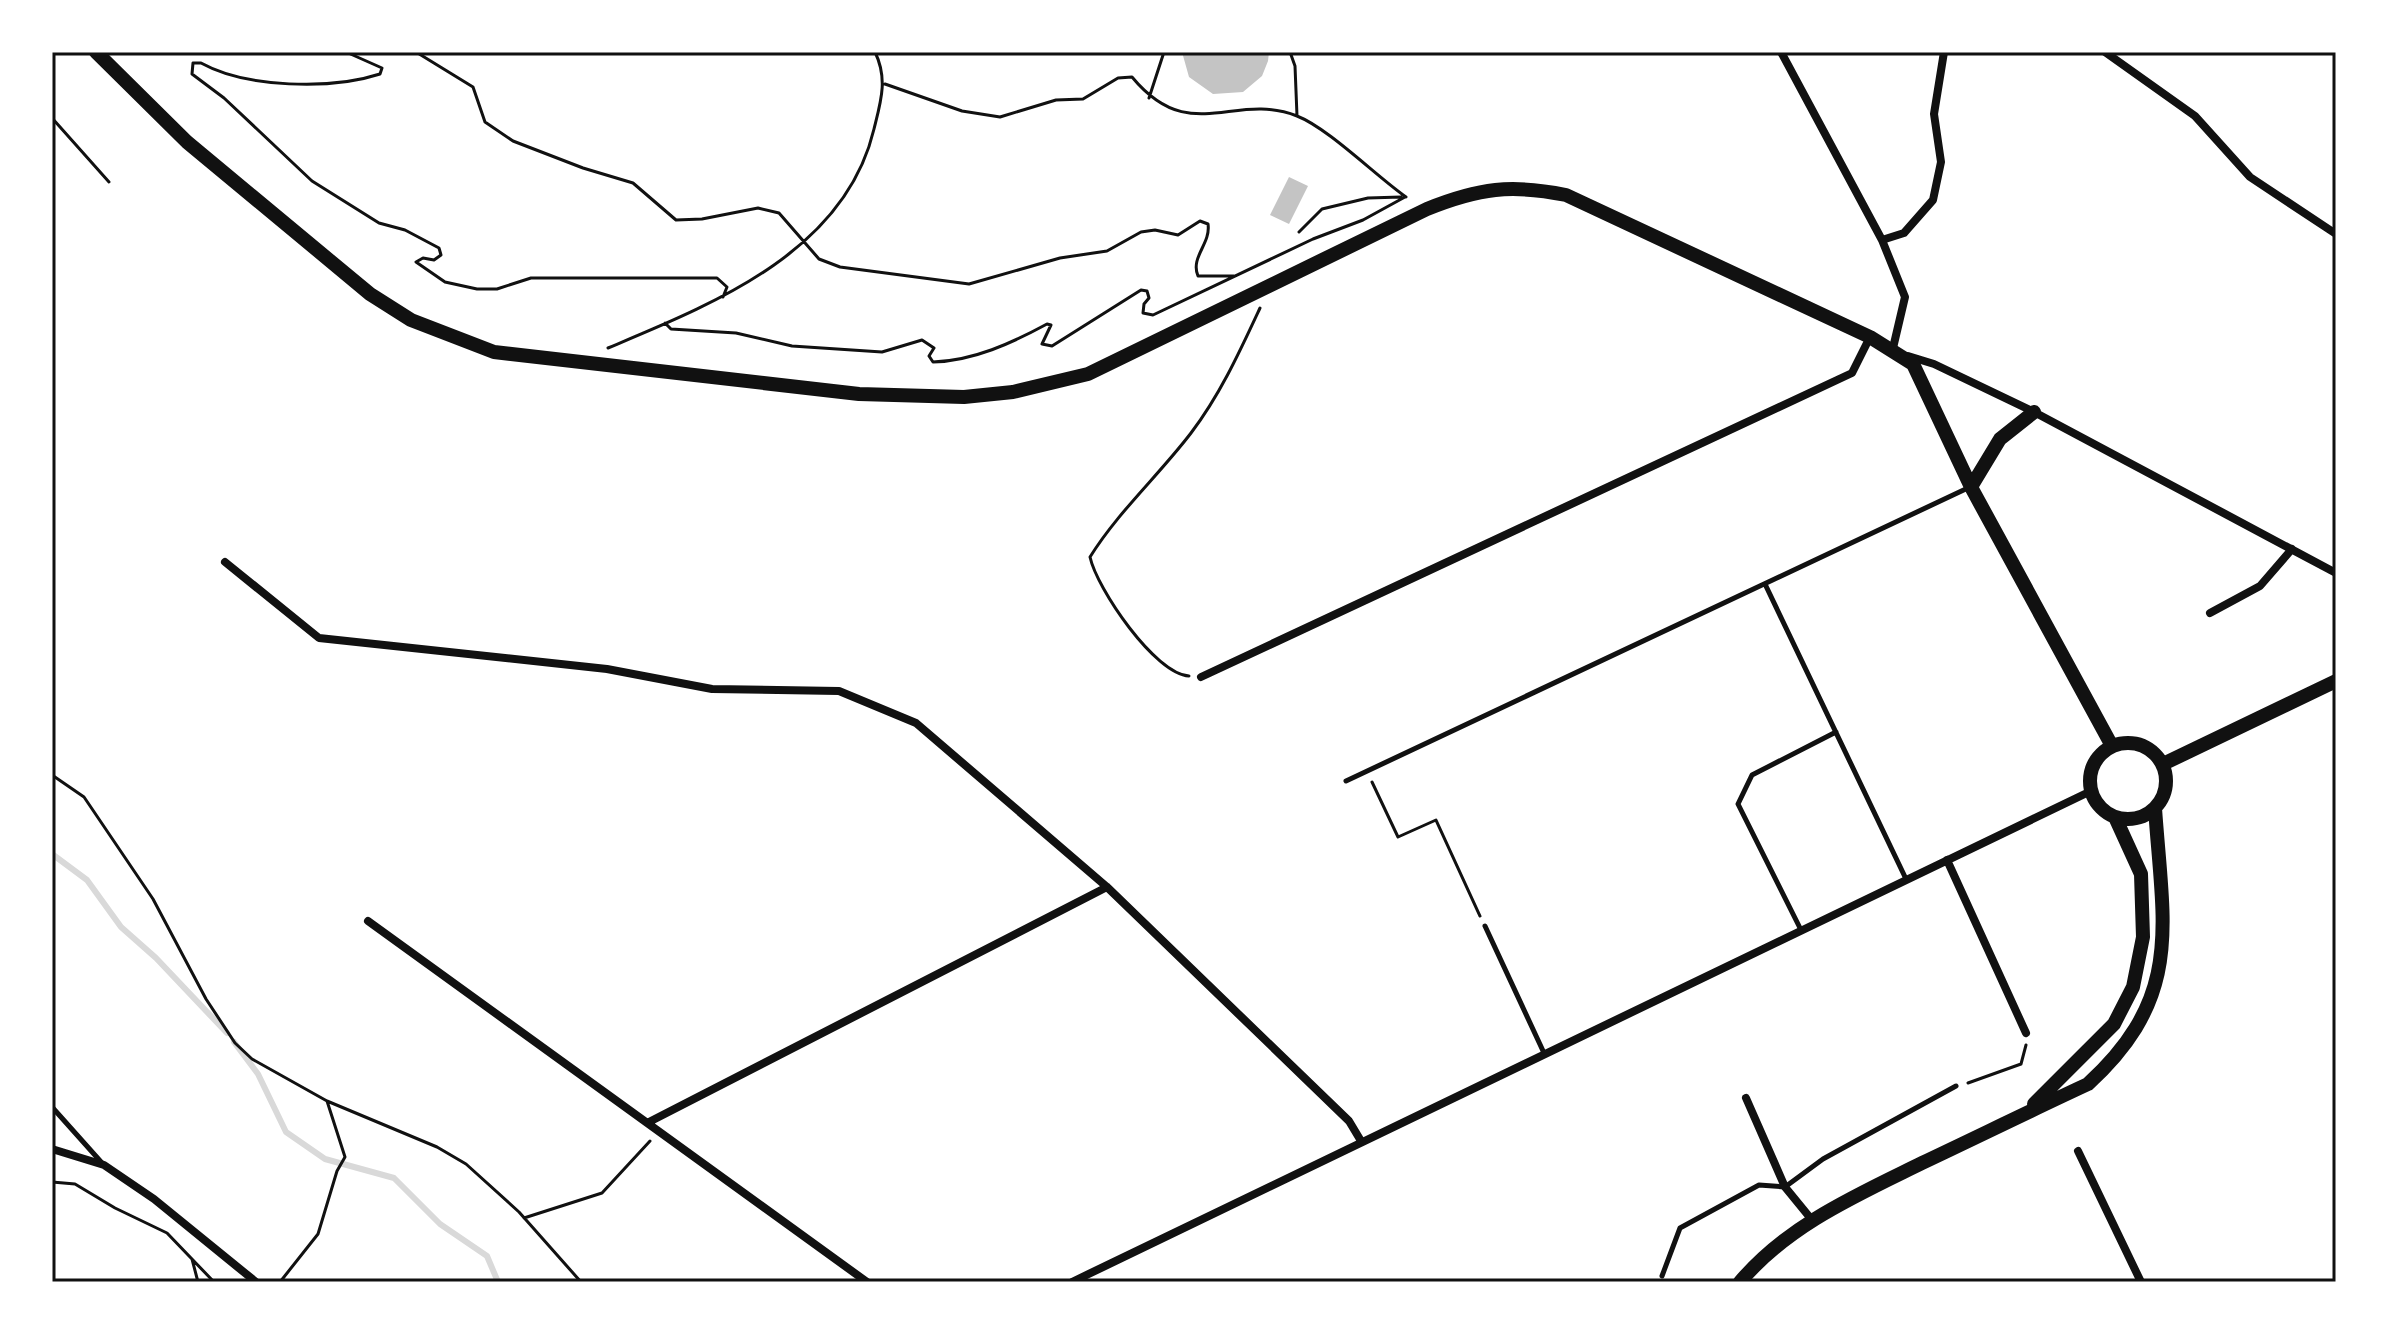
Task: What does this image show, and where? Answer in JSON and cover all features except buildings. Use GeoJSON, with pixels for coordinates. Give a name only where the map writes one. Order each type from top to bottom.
{"type":"FeatureCollection","features":[{"type":"Feature","properties":{"kind":"main road"},"geometry":{"type":"LineString","coordinates":[[96,52],[187,142],[380,301],[411,320],[460,342],[494,352],[859,394],[964,397],[1001,393],[1088,374],[1427,209],[1467,193],[1528,187],[1566,195],[1898,351],[1920,376],[1971,487],[2112,746]]}},
{"type":"Feature","properties":{"kind":"main road"},"geometry":{"type":"LineString","coordinates":[[1971,487],[2000,439],[2034,412]]}},
{"type":"Feature","properties":{"kind":"main road"},"geometry":{"type":"LineString","coordinates":[[2163,764],[2336,681]]}},
{"type":"Feature","properties":{"kind":"main road"},"geometry":{"type":"LineString","coordinates":[[2021,1116],[2069,1073],[2114,1024],[2133,987],[2143,937],[2141,874],[2115,817],[2096,801],[2091,791],[2094,764],[2112,746],[2135,743],[2149,748],[2163,764],[2167,782],[2164,797],[2155,808],[2136,819],[2115,817]]}},
{"type":"Feature","properties":{"kind":"main road"},"geometry":{"type":"LineString","coordinates":[[1740,1282],[1756,1263],[1812,1220],[2088,1084],[2118,1056],[2144,1012],[2160,975],[2164,930],[2155,808]]}},
{"type":"Feature","properties":{"kind":"street"},"geometry":{"type":"LineString","coordinates":[[1781,52],[1882,240],[1905,297],[1898,351],[1934,364],[2034,412],[2336,573]]}},
{"type":"Feature","properties":{"kind":"street"},"geometry":{"type":"LineString","coordinates":[[1882,240],[1904,233],[1933,200],[1941,162],[1934,114],[1944,52]]}},
{"type":"Feature","properties":{"kind":"street"},"geometry":{"type":"LineString","coordinates":[[2105,52],[2195,116],[2250,177],[2336,234]]}},
{"type":"Feature","properties":{"kind":"street"},"geometry":{"type":"LineString","coordinates":[[1201,677],[1852,373],[1870,337]]}},
{"type":"Feature","properties":{"kind":"street"},"geometry":{"type":"LineString","coordinates":[[2210,613],[2260,586],[2292,549]]}},
{"type":"Feature","properties":{"kind":"street"},"geometry":{"type":"LineString","coordinates":[[225,562],[319,638],[607,669],[712,689],[839,691],[916,723],[1107,887],[1349,1121],[1361,1141]]}},
{"type":"Feature","properties":{"kind":"street"},"geometry":{"type":"LineString","coordinates":[[1072,1282],[2091,791]]}},
{"type":"Feature","properties":{"kind":"street"},"geometry":{"type":"LineString","coordinates":[[1947,860],[2026,1033]]}},
{"type":"Feature","properties":{"kind":"street"},"geometry":{"type":"LineString","coordinates":[[649,1122],[1107,887]]}},
{"type":"Feature","properties":{"kind":"street"},"geometry":{"type":"LineString","coordinates":[[368,921],[867,1282]]}},
{"type":"Feature","properties":{"kind":"street"},"geometry":{"type":"LineString","coordinates":[[1746,1098],[1785,1187],[1812,1220]]}},
{"type":"Feature","properties":{"kind":"street"},"geometry":{"type":"LineString","coordinates":[[52,1149],[104,1165],[154,1199],[256,1282]]}},
{"type":"Feature","properties":{"kind":"street"},"geometry":{"type":"LineString","coordinates":[[2078,1151],[2141,1282]]}},
{"type":"Feature","properties":{"kind":"lane"},"geometry":{"type":"LineString","coordinates":[[1346,781],[1971,487]]}},
{"type":"Feature","properties":{"kind":"lane"},"geometry":{"type":"LineString","coordinates":[[1765,584],[1907,880]]}},
{"type":"Feature","properties":{"kind":"lane"},"geometry":{"type":"LineString","coordinates":[[1801,931],[1738,804],[1752,775],[1836,732]]}},
{"type":"Feature","properties":{"kind":"lane"},"geometry":{"type":"LineString","coordinates":[[1485,926],[1544,1053]]}},
{"type":"Feature","properties":{"kind":"lane"},"geometry":{"type":"LineString","coordinates":[[1662,1276],[1680,1228],[1759,1185],[1785,1187],[1823,1159],[1956,1086]]}},
{"type":"Feature","properties":{"kind":"lane"},"geometry":{"type":"LineString","coordinates":[[52,1107],[104,1165]]}},
{"type":"Feature","properties":{"kind":"path"},"geometry":{"type":"LineString","coordinates":[[346,52],[382,68],[380,74],[353,81],[265,83],[201,63],[193,63],[192,74],[224,98],[312,181],[379,223],[405,230],[439,248],[441,255],[434,260],[423,258],[416,262],[445,282],[477,289],[497,289],[531,278],[717,278],[727,287],[723,297]]}},
{"type":"Feature","properties":{"kind":"path"},"geometry":{"type":"LineString","coordinates":[[416,52],[473,87],[485,122],[513,141],[572,165],[633,183],[676,220],[702,219],[758,208],[779,213],[819,259],[840,267],[969,284],[1060,258],[1107,251],[1141,232],[1155,230],[1178,235],[1200,221],[1208,224],[1209,230],[1208,240],[1195,263],[1198,276],[1234,276]]}},
{"type":"Feature","properties":{"kind":"path"},"geometry":{"type":"LineString","coordinates":[[577,361],[723,297],[807,242],[856,184],[885,84],[875,52]]}},
{"type":"Feature","properties":{"kind":"path"},"geometry":{"type":"LineString","coordinates":[[1149,98],[1164,52]]}},
{"type":"Feature","properties":{"kind":"path"},"geometry":{"type":"LineString","coordinates":[[1290,52],[1295,66],[1297,116]]}},
{"type":"Feature","properties":{"kind":"path"},"geometry":{"type":"LineString","coordinates":[[885,84],[962,111],[1000,117],[1056,100],[1083,99],[1118,78],[1132,77],[1149,98],[1186,115],[1262,111],[1297,116],[1405,197],[1427,209]]}},
{"type":"Feature","properties":{"kind":"path"},"geometry":{"type":"LineString","coordinates":[[52,118],[109,182]]}},
{"type":"Feature","properties":{"kind":"path"},"geometry":{"type":"LineString","coordinates":[[665,323],[671,329],[736,333],[792,346],[882,352],[922,340],[934,348],[929,356],[933,362],[946,362],[1014,341],[1047,324],[1051,325],[1042,344],[1052,346],[1141,290],[1147,291],[1149,298],[1144,304],[1143,313],[1153,315],[1313,239],[1363,220],[1405,197]]}},
{"type":"Feature","properties":{"kind":"path"},"geometry":{"type":"LineString","coordinates":[[1299,232],[1322,209],[1368,198],[1405,197]]}},
{"type":"Feature","properties":{"kind":"path"},"geometry":{"type":"LineString","coordinates":[[1201,677],[1183,676],[1170,670],[1139,637],[1094,576],[1090,557],[1105,534],[1193,431],[1231,368],[1271,285]]}},
{"type":"Feature","properties":{"kind":"path"},"geometry":{"type":"LineString","coordinates":[[1367,771],[1398,837],[1436,820],[1485,926]]}},
{"type":"Feature","properties":{"kind":"path"},"geometry":{"type":"LineString","coordinates":[[52,775],[84,797],[153,899],[206,999],[235,1043],[252,1059],[327,1101],[437,1147],[466,1164],[524,1218],[581,1282]]}},
{"type":"Feature","properties":{"kind":"path"},"geometry":{"type":"LineString","coordinates":[[1956,1086],[1990,1078],[2021,1064],[2026,1033]]}},
{"type":"Feature","properties":{"kind":"path"},"geometry":{"type":"LineString","coordinates":[[280,1282],[318,1234],[337,1171],[345,1157],[327,1101]]}},
{"type":"Feature","properties":{"kind":"path"},"geometry":{"type":"LineString","coordinates":[[524,1218],[602,1193],[660,1130]]}},
{"type":"Feature","properties":{"kind":"path"},"geometry":{"type":"LineString","coordinates":[[52,1182],[75,1184],[167,1233],[214,1282]]}},
{"type":"Feature","properties":{"kind":"path"},"geometry":{"type":"LineString","coordinates":[[192,1258],[198,1282]]}},
{"type":"Feature","properties":{"kind":"waterway"},"geometry":{"type":"LineString","coordinates":[[52,854],[87,880],[121,927],[156,958],[227,1033]]}},
{"type":"Feature","properties":{"kind":"waterway"},"geometry":{"type":"LineString","coordinates":[[234,1042],[258,1074],[286,1132],[325,1159],[394,1178],[440,1224],[487,1256],[498,1282]]}}]}
